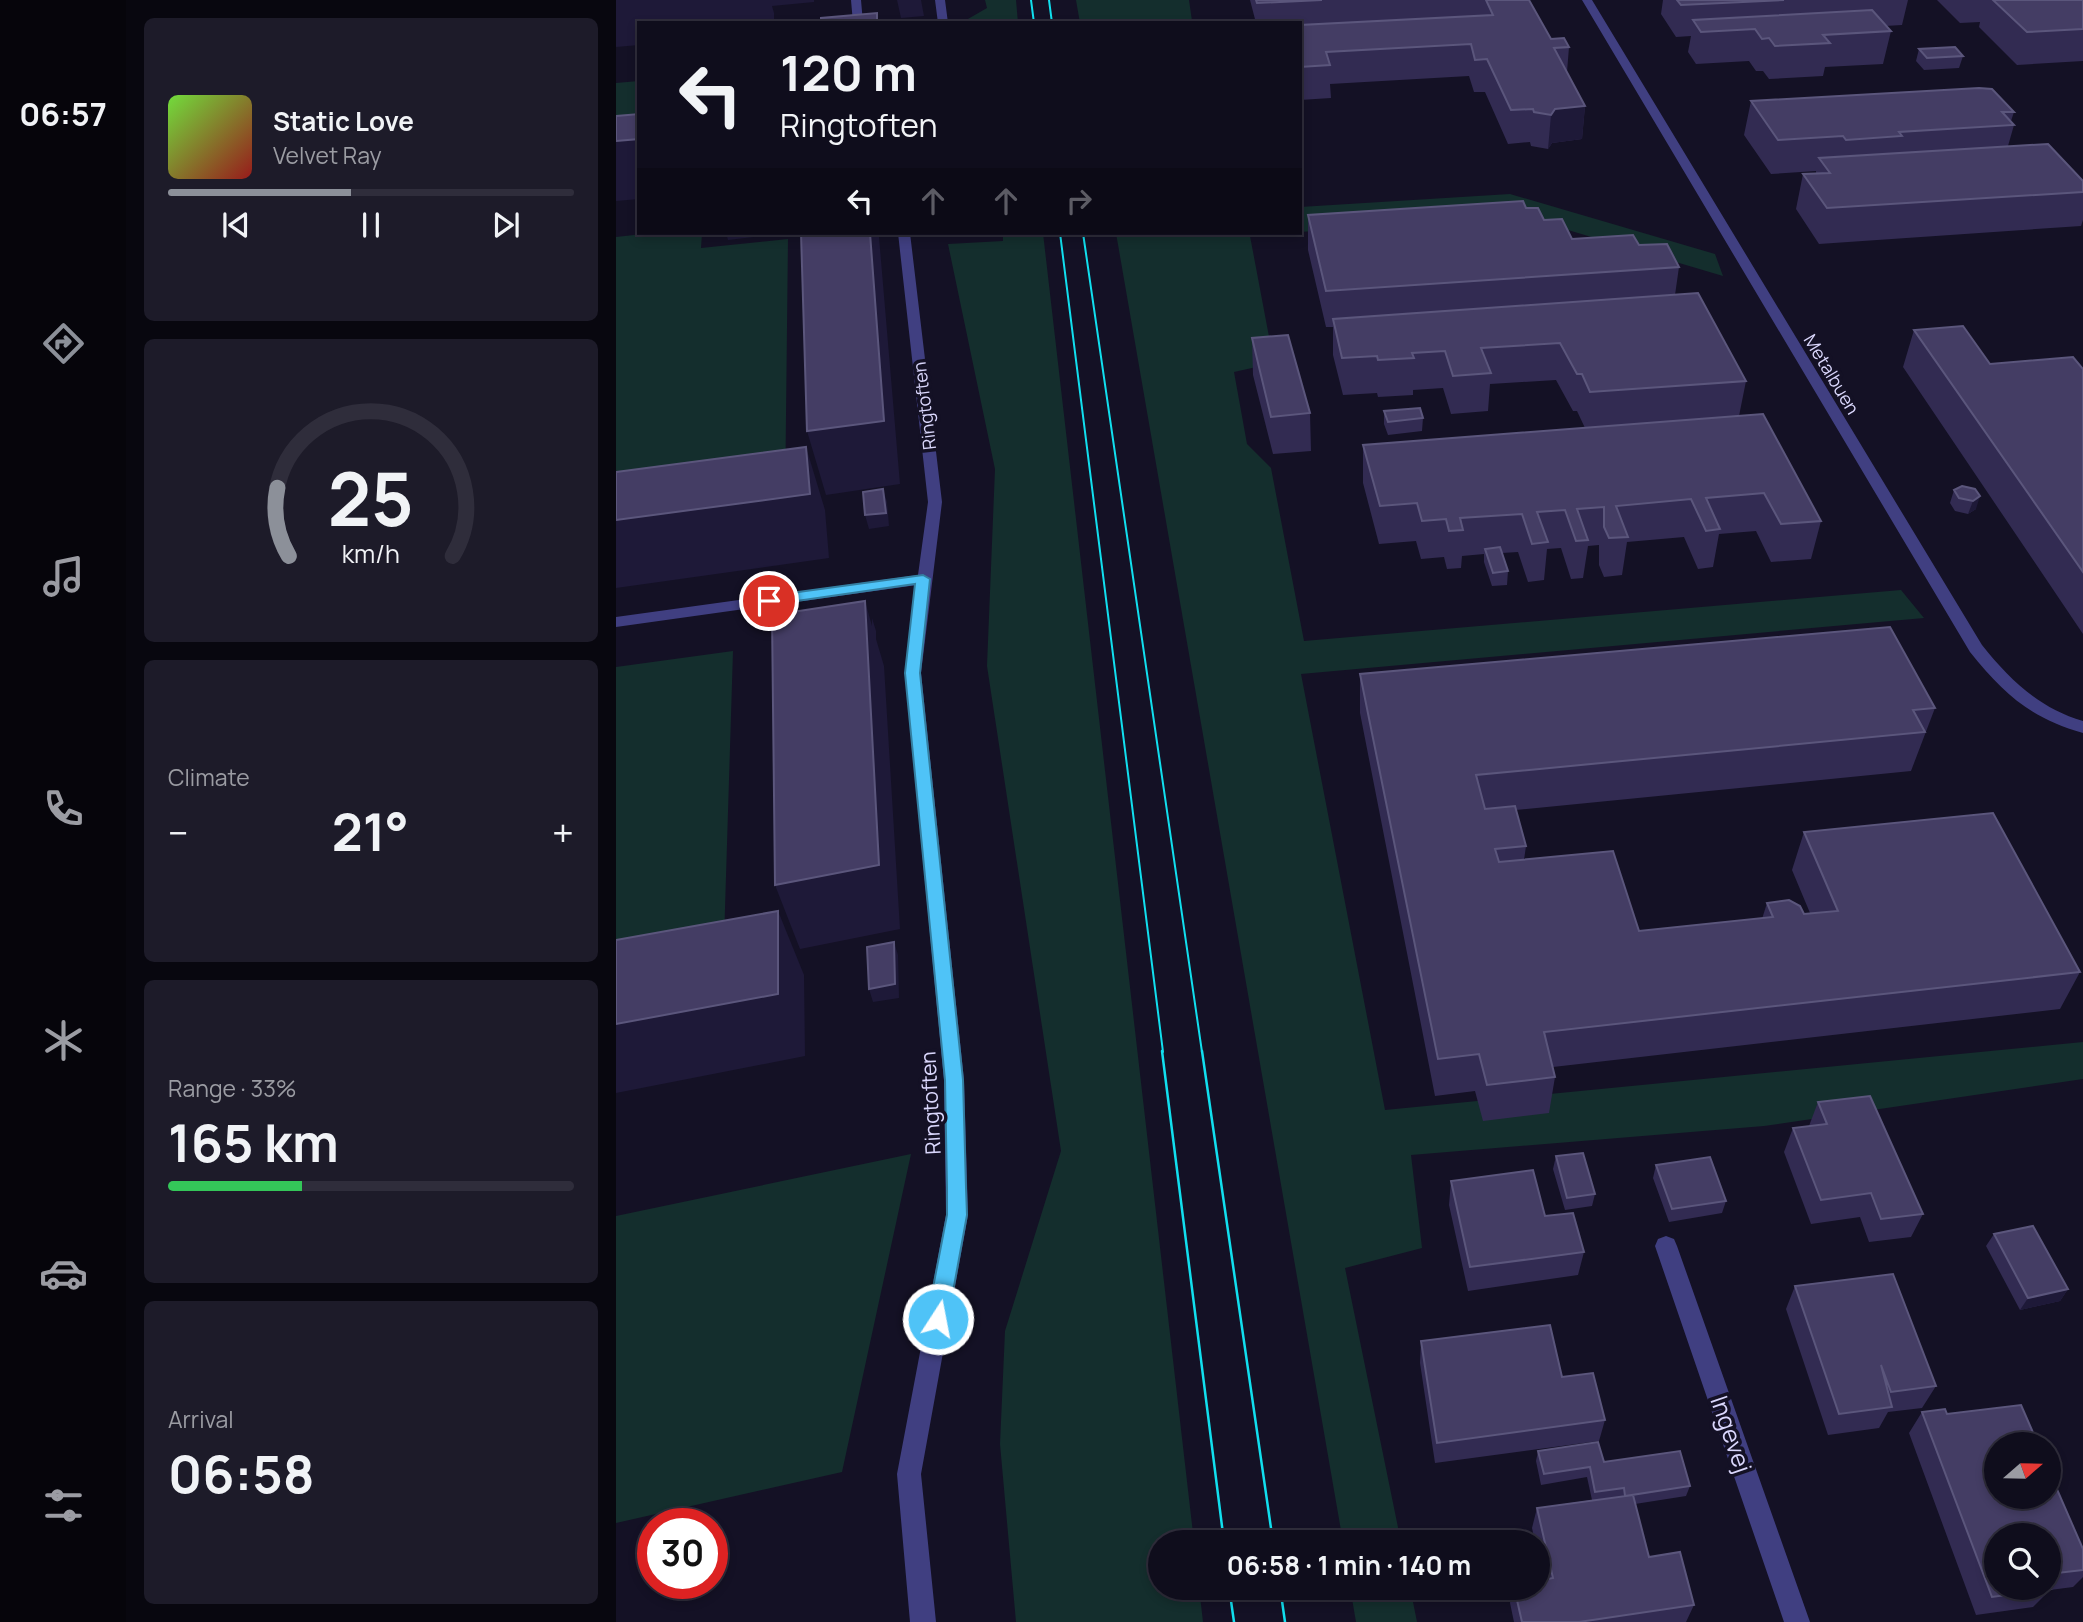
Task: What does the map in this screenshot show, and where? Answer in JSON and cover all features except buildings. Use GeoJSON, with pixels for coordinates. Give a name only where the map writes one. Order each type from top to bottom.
{"type":"FeatureCollection","features":[{"type":"Feature","properties":{"kind":"street"},"geometry":{"type":"LineString","coordinates":[[856,0],[858,21]]}},
{"type":"Feature","properties":{"kind":"street"},"geometry":{"type":"LineString","coordinates":[[940,0],[943,21]]}},
{"type":"Feature","properties":{"kind":"street","name":"Metalbuen"},"geometry":{"type":"LineString","coordinates":[[1587,0],[1976,648],[2008,689],[2056,720],[2083,727]]}},
{"type":"Feature","properties":{"kind":"street","name":"Ringtoften"},"geometry":{"type":"LineString","coordinates":[[904,235],[935,502],[913,673],[954,1080],[957,1215],[909,1474],[923,1622]]}},
{"type":"Feature","properties":{"kind":"street"},"geometry":{"type":"LineString","coordinates":[[616,622],[923,579]]}},
{"type":"Feature","properties":{"kind":"street","name":"Ingevej"},"geometry":{"type":"LineString","coordinates":[[1666,1246],[1797,1622]]}},
{"type":"Feature","properties":{"kind":"green space"},"geometry":{"type":"Polygon","coordinates":[[[985,0],[1016,0],[1018,21],[964,21],[987,8],[985,0]]]}},
{"type":"Feature","properties":{"kind":"green space"},"geometry":{"type":"Polygon","coordinates":[[[1076,0],[1189,0],[1192,21],[1080,21],[1076,0]]]}},
{"type":"Feature","properties":{"kind":"green space"},"geometry":{"type":"Polygon","coordinates":[[[637,81],[637,173],[616,175],[616,83],[637,81]]]}},
{"type":"Feature","properties":{"kind":"green space"},"geometry":{"type":"Polygon","coordinates":[[[1510,194],[1715,254],[1723,276],[1521,216],[1302,232],[1302,207],[1510,194]]]}},
{"type":"Feature","properties":{"kind":"green space"},"geometry":{"type":"Polygon","coordinates":[[[702,235],[701,248],[788,239],[785,504],[616,526],[616,237],[702,235]]]}},
{"type":"Feature","properties":{"kind":"green space"},"geometry":{"type":"Polygon","coordinates":[[[1003,235],[1043,235],[1193,1530],[1148,1530],[1148,1600],[1200,1600],[1203,1622],[1016,1622],[1000,1444],[1005,1331],[1061,1151],[987,666],[995,469],[948,244],[1003,241],[1003,235]]]}},
{"type":"Feature","properties":{"kind":"green space"},"geometry":{"type":"Polygon","coordinates":[[[1116,235],[1263,235],[1250,236],[1274,363],[1234,372],[1247,444],[1271,468],[1304,641],[1901,590],[1924,618],[1301,674],[1385,1110],[2083,1042],[2083,1079],[1764,1126],[1411,1155],[1422,1248],[1345,1268],[1399,1530],[1341,1530],[1116,235]]]}},
{"type":"Feature","properties":{"kind":"green space"},"geometry":{"type":"Polygon","coordinates":[[[733,651],[723,973],[616,993],[616,667],[733,651]]]}},
{"type":"Feature","properties":{"kind":"green space"},"geometry":{"type":"Polygon","coordinates":[[[911,1154],[842,1472],[682,1508],[637,1508],[637,1518],[616,1523],[616,1216],[911,1154]]]}},
{"type":"Feature","properties":{"kind":"green space"},"geometry":{"type":"Polygon","coordinates":[[[1352,1600],[1413,1600],[1417,1622],[1356,1622],[1352,1600]]]}},
{"type":"Feature","properties":{"kind":"tram line"},"geometry":{"type":"LineString","coordinates":[[1031,0],[1034,21]]}},
{"type":"Feature","properties":{"kind":"tram line"},"geometry":{"type":"LineString","coordinates":[[1049,0],[1052,21]]}},
{"type":"Feature","properties":{"kind":"tram line"},"geometry":{"type":"LineString","coordinates":[[1060,235],[1163,1052]]}},
{"type":"Feature","properties":{"kind":"tram line"},"geometry":{"type":"LineString","coordinates":[[1083,235],[1202,1052]]}},
{"type":"Feature","properties":{"kind":"tram line"},"geometry":{"type":"LineString","coordinates":[[1162,1051],[1222,1530]]}},
{"type":"Feature","properties":{"kind":"tram line"},"geometry":{"type":"LineString","coordinates":[[1202,1051],[1271,1530]]}},
{"type":"Feature","properties":{"kind":"tram line"},"geometry":{"type":"LineString","coordinates":[[1231,1600],[1234,1622]]}},
{"type":"Feature","properties":{"kind":"tram line"},"geometry":{"type":"LineString","coordinates":[[1282,1600],[1285,1622]]}},
{"type":"Feature","properties":{"kind":"route"},"geometry":{"type":"LineString","coordinates":[[769,601],[923,579],[913,673],[954,1080],[957,1215],[938,1319]]}}]}
